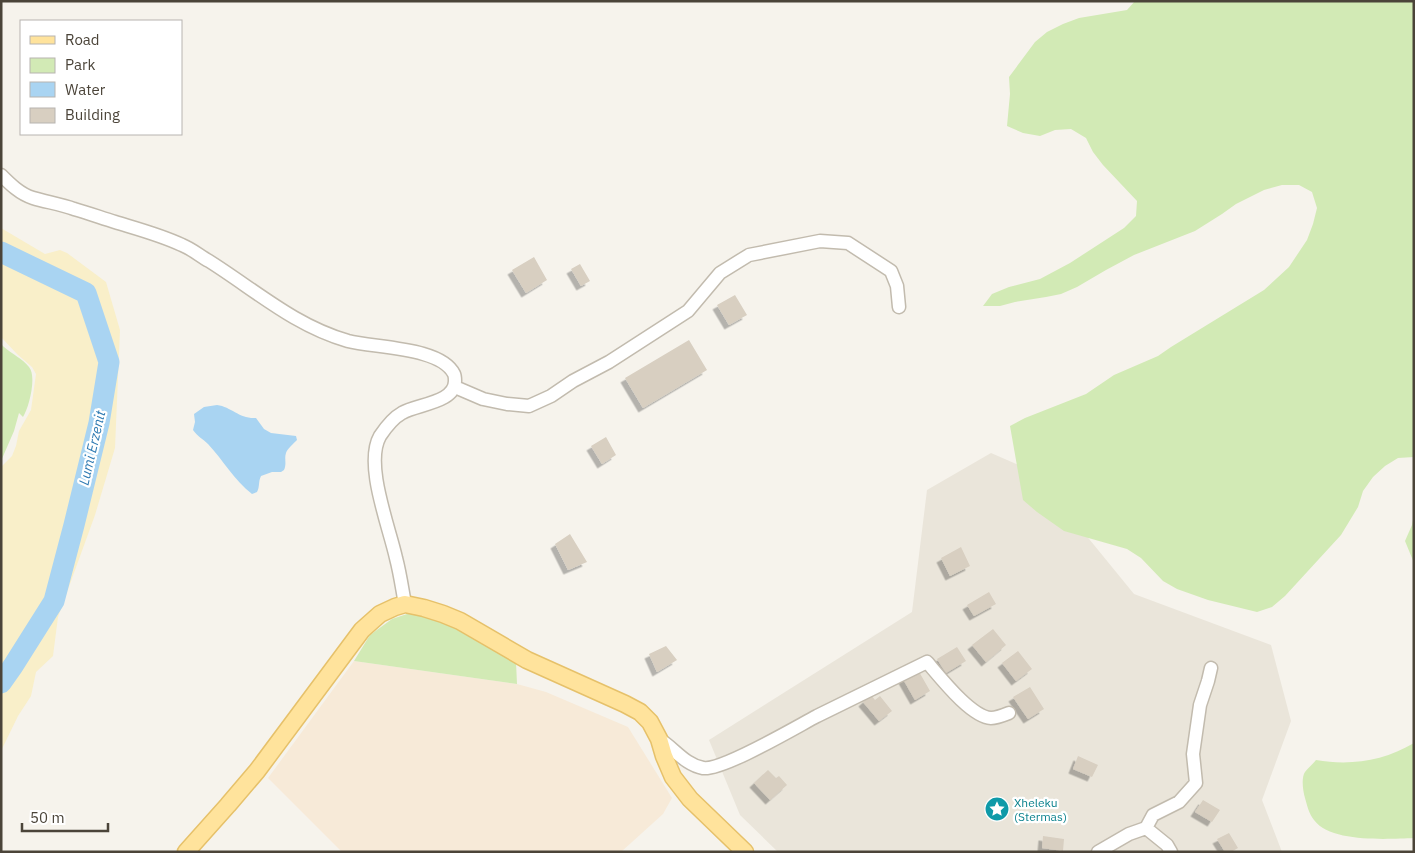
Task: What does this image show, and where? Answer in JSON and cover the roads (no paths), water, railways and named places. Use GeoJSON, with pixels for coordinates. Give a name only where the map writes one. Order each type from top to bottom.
{"type":"FeatureCollection","features":[{"type":"Feature","properties":{"kind":"main road"},"geometry":{"type":"LineString","coordinates":[[186,852],[257,771],[362,630],[380,614],[405,604],[443,614],[460,621],[527,660],[640,712],[650,722],[659,739],[673,777],[690,799],[745,852]]}},
{"type":"Feature","properties":{"kind":"street"},"geometry":{"type":"LineString","coordinates":[[1,175],[14,188],[31,198],[73,208],[145,230],[183,245],[304,324],[359,344],[383,346],[426,354],[438,358],[448,366],[455,375],[455,387],[451,394],[414,407],[388,424],[379,437],[374,456],[374,473],[396,558],[405,604]]}},
{"type":"Feature","properties":{"kind":"street"},"geometry":{"type":"LineString","coordinates":[[455,387],[483,399],[529,406],[551,396],[573,381],[609,362],[688,311],[720,273],[750,255],[801,244],[820,241],[848,243],[878,262],[891,271],[897,286],[900,307]]}},
{"type":"Feature","properties":{"kind":"street"},"geometry":{"type":"LineString","coordinates":[[659,739],[669,745],[679,756],[695,766],[715,768],[927,662],[966,705],[979,715],[991,718],[1009,713]]}},
{"type":"Feature","properties":{"kind":"street"},"geometry":{"type":"LineString","coordinates":[[1098,852],[1129,834],[1146,828],[1153,815],[1179,802],[1196,783],[1192,754],[1200,705],[1211,668]]}},
{"type":"Feature","properties":{"kind":"street"},"geometry":{"type":"LineString","coordinates":[[1146,828],[1167,845],[1171,852]]}},
{"type":"Feature","properties":{"kind":"water"},"geometry":{"type":"Polygon","coordinates":[[[217,405],[245,417],[256,418],[264,429],[271,433],[296,436],[297,440],[286,453],[284,470],[261,476],[257,492],[252,494],[234,476],[208,444],[193,430],[194,414],[204,407],[217,405]]]}},
{"type":"Feature","properties":{"kind":"waterway","name":"Lumi Erzenit"},"geometry":{"type":"LineString","coordinates":[[1,252],[86,293],[109,362],[99,423],[54,601],[1,683]]}},
{"type":"Feature","properties":{"kind":"place","name":"Xheleku (Stermas)"},"geometry":{"type":"Point","coordinates":[997,809]}}]}
